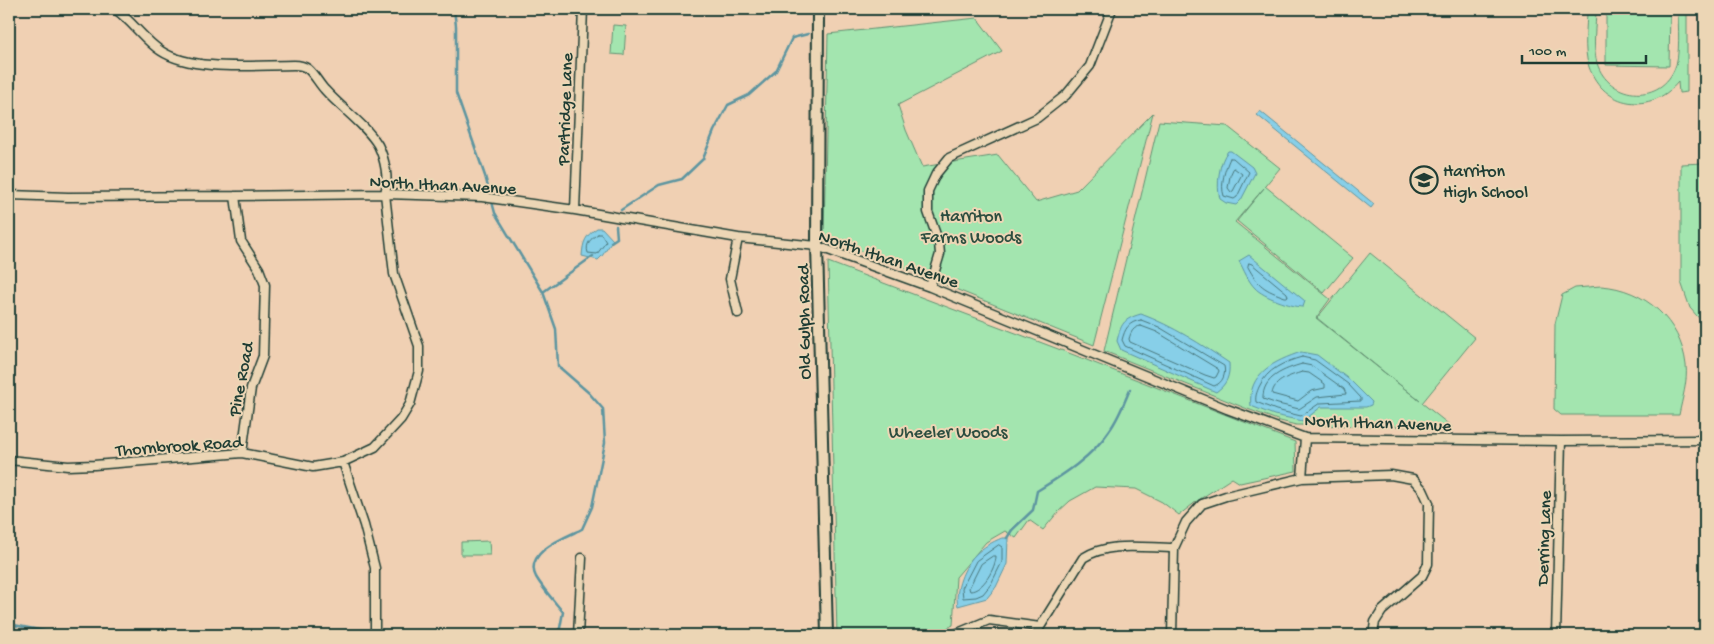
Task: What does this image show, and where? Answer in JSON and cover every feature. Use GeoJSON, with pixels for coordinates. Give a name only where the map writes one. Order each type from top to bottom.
{"type":"FeatureCollection","features":[{"type":"Feature","properties":{"kind":"street","name":"Thornbrook Road"},"geometry":{"type":"LineString","coordinates":[[9,460],[68,466],[242,453],[313,467],[343,462],[375,447],[401,419],[410,404],[418,371],[418,346],[394,274],[385,194],[387,184],[383,159],[378,146],[370,134],[324,90],[304,66],[212,65],[176,60],[159,50],[115,9]]}},
{"type":"Feature","properties":{"kind":"street","name":"Partridge Lane"},"geometry":{"type":"LineString","coordinates":[[575,210],[583,9]]}},
{"type":"Feature","properties":{"kind":"street","name":"Old Gulph Road"},"geometry":{"type":"LineString","coordinates":[[818,9],[817,246],[827,635]]}},
{"type":"Feature","properties":{"kind":"street"},"geometry":{"type":"LineString","coordinates":[[930,287],[940,254],[939,243],[928,212],[928,191],[936,174],[949,158],[1037,118],[1066,95],[1090,66],[1112,9]]}},
{"type":"Feature","properties":{"kind":"street","name":"North Ithan Avenue"},"geometry":{"type":"LineString","coordinates":[[9,195],[235,196],[385,194],[482,197],[575,210],[738,238],[817,246],[930,287],[1218,405],[1306,438],[1561,441],[1705,440]]}},
{"type":"Feature","properties":{"kind":"street","name":"Pine Road"},"geometry":{"type":"LineString","coordinates":[[235,196],[241,241],[259,269],[265,286],[263,356],[251,388],[242,453]]}},
{"type":"Feature","properties":{"kind":"street"},"geometry":{"type":"LineString","coordinates":[[738,238],[730,279],[738,313]]}},
{"type":"Feature","properties":{"kind":"street"},"geometry":{"type":"LineString","coordinates":[[1302,478],[1306,438]]}},
{"type":"Feature","properties":{"kind":"street","name":"Derring Lane"},"geometry":{"type":"LineString","coordinates":[[1556,635],[1561,441]]}},
{"type":"Feature","properties":{"kind":"street"},"geometry":{"type":"LineString","coordinates":[[343,462],[364,525],[375,568],[375,635]]}},
{"type":"Feature","properties":{"kind":"street"},"geometry":{"type":"LineString","coordinates":[[1172,635],[1174,548],[1186,522],[1202,504],[1226,496],[1302,478],[1391,475],[1413,479],[1423,490],[1429,503],[1428,564],[1422,576],[1382,611],[1375,622],[1373,635]]}},
{"type":"Feature","properties":{"kind":"street"},"geometry":{"type":"LineString","coordinates":[[1035,635],[1083,558],[1093,551],[1111,547],[1174,548]]}},
{"type":"Feature","properties":{"kind":"street"},"geometry":{"type":"LineString","coordinates":[[578,635],[582,558]]}},
{"type":"Feature","properties":{"kind":"street"},"geometry":{"type":"LineString","coordinates":[[953,635],[989,620],[1040,627]]}},
{"type":"Feature","properties":{"kind":"green space"},"geometry":{"type":"Polygon","coordinates":[[[1587,9],[1596,9],[1595,50],[1597,63],[1603,75],[1611,84],[1622,90],[1646,93],[1657,89],[1667,81],[1674,70],[1678,57],[1678,9],[1687,9],[1687,92],[1679,93],[1678,82],[1667,93],[1642,103],[1629,102],[1605,91],[1596,81],[1587,60],[1587,9]]]}},
{"type":"Feature","properties":{"kind":"green space"},"geometry":{"type":"Polygon","coordinates":[[[1606,9],[1670,9],[1669,66],[1606,65],[1606,9]]]}},
{"type":"Feature","properties":{"kind":"green space","name":"Harriton Farms Woods"},"geometry":{"type":"Polygon","coordinates":[[[977,18],[1002,51],[898,105],[906,130],[922,167],[998,155],[1036,202],[1077,190],[1153,113],[1094,345],[824,236],[828,34],[977,18]]]}},
{"type":"Feature","properties":{"kind":"green space"},"geometry":{"type":"Polygon","coordinates":[[[613,25],[626,26],[624,55],[611,54],[613,25]]]}},
{"type":"Feature","properties":{"kind":"green space"},"geometry":{"type":"Polygon","coordinates":[[[1159,121],[1227,126],[1280,168],[1265,186],[1353,258],[1324,293],[1237,221],[1264,188],[1235,222],[1330,299],[1316,318],[1420,401],[1317,318],[1370,253],[1475,338],[1422,403],[1452,427],[1296,425],[1245,408],[1104,351],[1159,121]]]}},
{"type":"Feature","properties":{"kind":"green space"},"geometry":{"type":"Polygon","coordinates":[[[1705,163],[1705,325],[1690,308],[1681,282],[1681,164],[1705,163]]]}},
{"type":"Feature","properties":{"kind":"green space","name":"Wheeler Woods"},"geometry":{"type":"Polygon","coordinates":[[[828,262],[1074,355],[1295,442],[1296,471],[1240,483],[1232,478],[1179,515],[1162,502],[1136,489],[1095,487],[1070,501],[1043,530],[1029,520],[1016,538],[1005,531],[986,542],[956,577],[953,625],[934,635],[837,635],[828,262]]]}},
{"type":"Feature","properties":{"kind":"green space"},"geometry":{"type":"Polygon","coordinates":[[[1601,286],[1617,288],[1632,293],[1658,310],[1669,321],[1683,349],[1686,365],[1685,384],[1679,415],[1561,415],[1554,409],[1555,324],[1562,295],[1575,288],[1601,286]]]}},
{"type":"Feature","properties":{"kind":"green space"},"geometry":{"type":"Polygon","coordinates":[[[489,541],[490,555],[461,555],[461,542],[489,541]]]}},
{"type":"Feature","properties":{"kind":"water"},"geometry":{"type":"Polygon","coordinates":[[[1260,111],[1374,204],[1371,208],[1257,115],[1260,111]]]}},
{"type":"Feature","properties":{"kind":"water"},"geometry":{"type":"Polygon","coordinates":[[[1228,151],[1231,151],[1252,167],[1255,173],[1241,200],[1236,205],[1226,203],[1220,199],[1219,194],[1220,167],[1228,151]]]}},
{"type":"Feature","properties":{"kind":"water"},"geometry":{"type":"Polygon","coordinates":[[[597,228],[602,228],[613,240],[598,260],[582,256],[585,240],[597,228]]]}},
{"type":"Feature","properties":{"kind":"water"},"geometry":{"type":"Polygon","coordinates":[[[1249,255],[1305,301],[1303,307],[1278,301],[1264,295],[1255,288],[1239,261],[1249,255]]]}},
{"type":"Feature","properties":{"kind":"water"},"geometry":{"type":"Polygon","coordinates":[[[1141,314],[1186,336],[1229,363],[1228,376],[1223,386],[1216,392],[1121,350],[1117,341],[1122,326],[1130,318],[1141,314]]]}},
{"type":"Feature","properties":{"kind":"water"},"geometry":{"type":"Polygon","coordinates":[[[1301,352],[1317,355],[1351,381],[1372,402],[1371,405],[1366,407],[1321,407],[1303,421],[1274,415],[1251,406],[1253,385],[1258,377],[1273,364],[1301,352]]]}},
{"type":"Feature","properties":{"kind":"water"},"geometry":{"type":"Polygon","coordinates":[[[1002,538],[1008,538],[1007,564],[996,587],[987,598],[958,606],[957,593],[967,566],[981,550],[1002,538]]]}},
{"type":"Feature","properties":{"kind":"waterway"},"geometry":{"type":"LineString","coordinates":[[454,9],[456,26],[456,93],[485,176],[495,213],[543,292],[556,329],[558,366],[589,393],[603,409],[605,443],[592,507],[582,529],[557,541],[535,560],[536,577],[563,612],[560,628],[555,635]]}},
{"type":"Feature","properties":{"kind":"waterway"},"geometry":{"type":"LineString","coordinates":[[621,210],[659,185],[682,179],[703,159],[714,131],[728,105],[749,95],[776,71],[792,38],[808,34]]}},
{"type":"Feature","properties":{"kind":"waterway"},"geometry":{"type":"LineString","coordinates":[[611,242],[617,238],[616,226]]}},
{"type":"Feature","properties":{"kind":"waterway"},"geometry":{"type":"LineString","coordinates":[[543,292],[593,256]]}},
{"type":"Feature","properties":{"kind":"waterway"},"geometry":{"type":"LineString","coordinates":[[1007,538],[1012,530],[1033,510],[1037,491],[1076,465],[1102,440],[1118,416],[1130,389]]}},
{"type":"Feature","properties":{"kind":"waterway"},"geometry":{"type":"LineString","coordinates":[[9,624],[64,635]]}},
{"type":"Feature","properties":{"kind":"place","name":"Harriton High School"},"geometry":{"type":"Point","coordinates":[1424,180]}}]}
